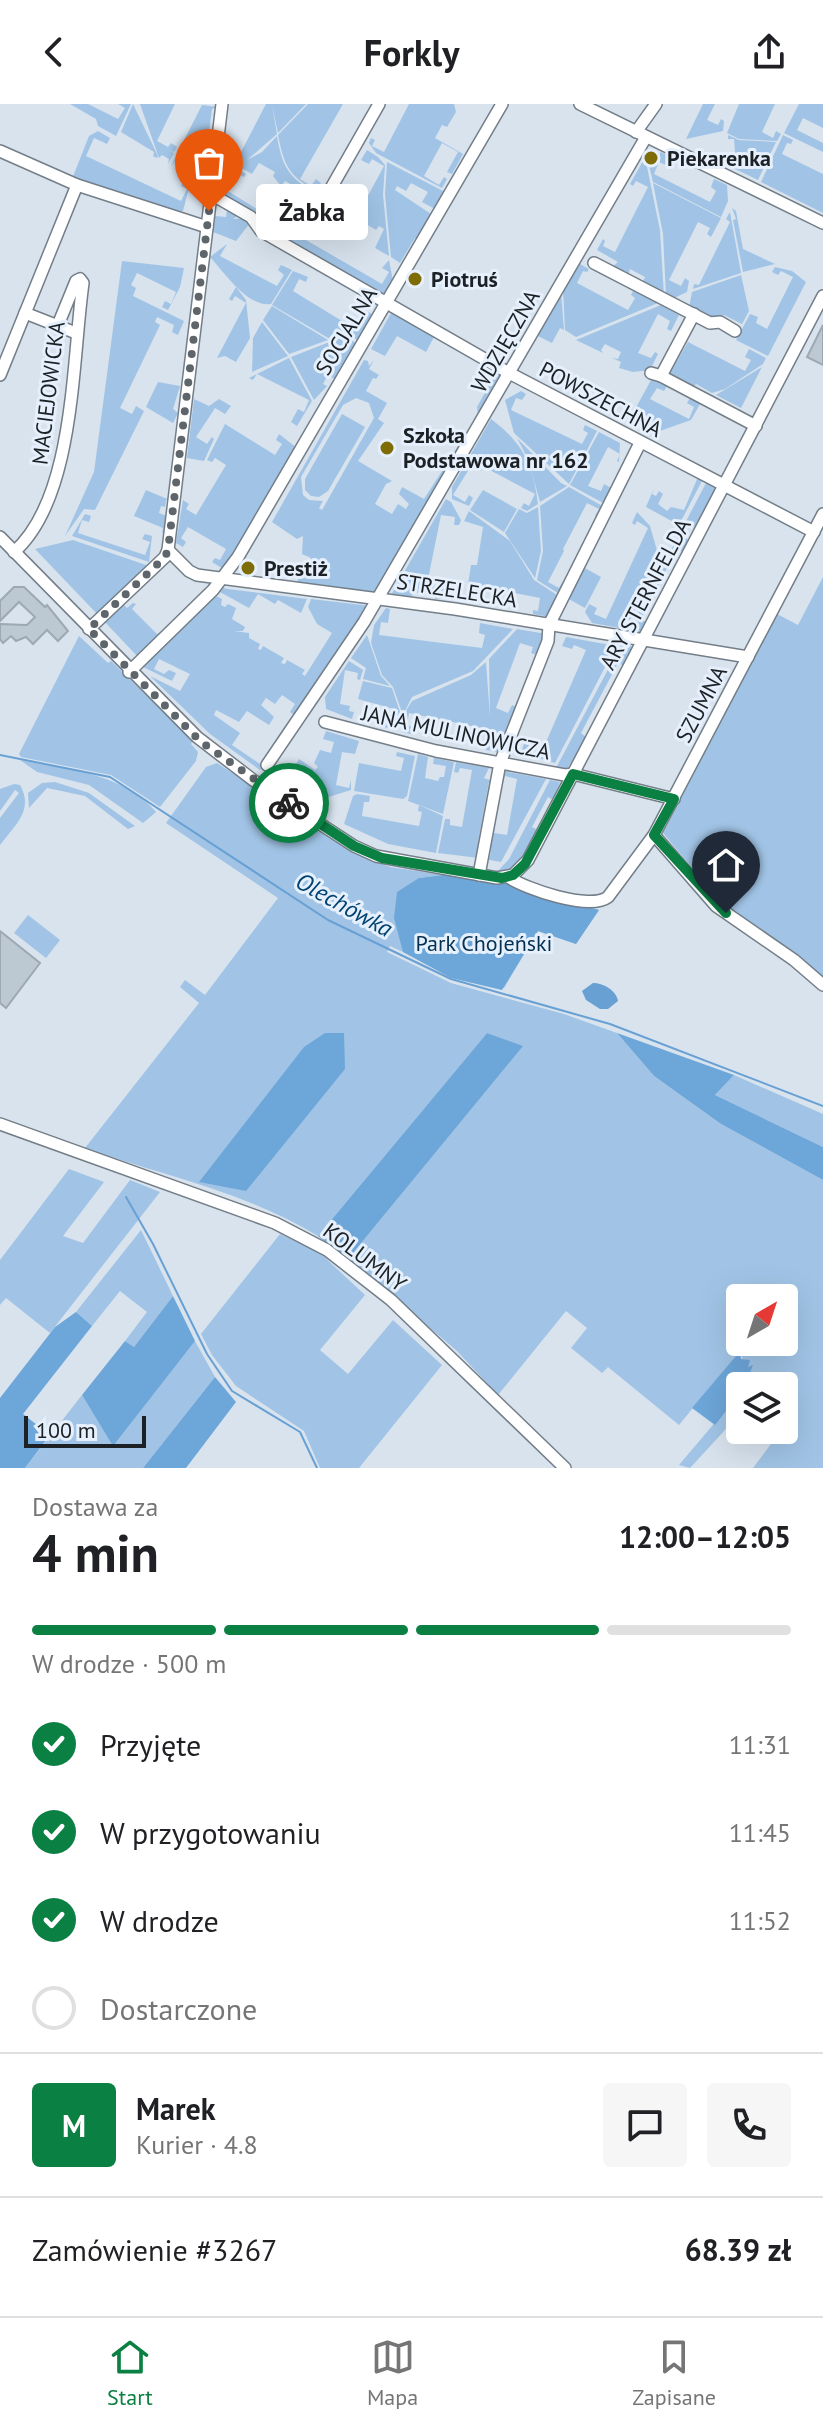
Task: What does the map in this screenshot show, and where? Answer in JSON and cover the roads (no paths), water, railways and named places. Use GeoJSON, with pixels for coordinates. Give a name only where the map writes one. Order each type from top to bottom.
{"type":"FeatureCollection","features":[{"type":"Feature","properties":{"kind":"street"},"geometry":{"type":"LineString","coordinates":[[89,629],[165,557],[168,550],[222,104]]}},
{"type":"Feature","properties":{"kind":"street"},"geometry":{"type":"LineString","coordinates":[[318,211],[379,104]]}},
{"type":"Feature","properties":{"kind":"street","name":"SOCJALNA"},"geometry":{"type":"LineString","coordinates":[[129,672],[223,578],[502,104]]}},
{"type":"Feature","properties":{"kind":"street"},"geometry":{"type":"LineString","coordinates":[[580,104],[823,223]]}},
{"type":"Feature","properties":{"kind":"street","name":"WDZIĘCZNA"},"geometry":{"type":"LineString","coordinates":[[267,765],[378,598],[509,373],[656,104]]}},
{"type":"Feature","properties":{"kind":"street"},"geometry":{"type":"LineString","coordinates":[[0,151],[77,185],[207,227]]}},
{"type":"Feature","properties":{"kind":"street"},"geometry":{"type":"LineString","coordinates":[[0,375],[77,185]]}},
{"type":"Feature","properties":{"kind":"street","name":"POWSZECHNA"},"geometry":{"type":"LineString","coordinates":[[211,194],[251,217],[261,231],[509,373],[814,532]]}},
{"type":"Feature","properties":{"kind":"street"},"geometry":{"type":"LineString","coordinates":[[594,263],[694,314],[735,331]]}},
{"type":"Feature","properties":{"kind":"street","name":"MACIEJOWICKA"},"geometry":{"type":"LineString","coordinates":[[14,552],[35,530],[62,465],[83,283],[80,279],[76,281],[58,325]]}},
{"type":"Feature","properties":{"kind":"street","name":"ARY STERNFELDA"},"geometry":{"type":"LineString","coordinates":[[508,877],[525,864],[823,296]]}},
{"type":"Feature","properties":{"kind":"street"},"geometry":{"type":"LineString","coordinates":[[25,313],[76,333]]}},
{"type":"Feature","properties":{"kind":"street"},"geometry":{"type":"LineString","coordinates":[[694,314],[656,375],[756,426]]}},
{"type":"Feature","properties":{"kind":"street"},"geometry":{"type":"LineString","coordinates":[[479,875],[500,763],[548,641],[549,625],[640,443]]}},
{"type":"Feature","properties":{"kind":"street","name":"SZUMNA"},"geometry":{"type":"LineString","coordinates":[[508,877],[530,890],[600,902],[608,897],[654,835],[823,514]]}},
{"type":"Feature","properties":{"kind":"street"},"geometry":{"type":"LineString","coordinates":[[0,537],[129,672],[213,751],[354,846],[387,860],[508,877]]}},
{"type":"Feature","properties":{"kind":"street","name":"STRZELECKA"},"geometry":{"type":"LineString","coordinates":[[168,550],[193,574],[455,609],[748,657]]}},
{"type":"Feature","properties":{"kind":"street","name":"JANA MULINOWICZA"},"geometry":{"type":"LineString","coordinates":[[325,722],[436,751],[573,774],[674,799]]}},
{"type":"Feature","properties":{"kind":"street"},"geometry":{"type":"LineString","coordinates":[[654,835],[716,906],[794,960],[823,985]]}},
{"type":"Feature","properties":{"kind":"street","name":"KOLUMNY"},"geometry":{"type":"LineString","coordinates":[[0,1124],[275,1223],[327,1250],[391,1300],[565,1468]]}},
{"type":"Feature","properties":{"kind":"waterway","name":"Olechówka"},"geometry":{"type":"LineString","coordinates":[[0,755],[110,777],[328,920],[451,979],[610,1024],[823,1106]]}},
{"type":"Feature","properties":{"kind":"waterway"},"geometry":{"type":"LineString","coordinates":[[126,1197],[153,1244],[207,1354],[232,1391],[300,1432],[317,1468]]}},
{"type":"Feature","properties":{"kind":"place","name":"Piekarenka"},"geometry":{"type":"Point","coordinates":[651,158]}},
{"type":"Feature","properties":{"kind":"place","name":"Żabka"},"geometry":{"type":"Point","coordinates":[209,211]}},
{"type":"Feature","properties":{"kind":"place","name":"Piotruś"},"geometry":{"type":"Point","coordinates":[415,279]}},
{"type":"Feature","properties":{"kind":"place","name":"Szkoła Podstawowa nr 162"},"geometry":{"type":"Point","coordinates":[387,448]}},
{"type":"Feature","properties":{"kind":"place","name":"Prestiż"},"geometry":{"type":"Point","coordinates":[248,568]}},
{"type":"Feature","properties":{"kind":"park label","name":"Park Chojeński"},"geometry":{"type":"Point","coordinates":[484,943]}}]}
